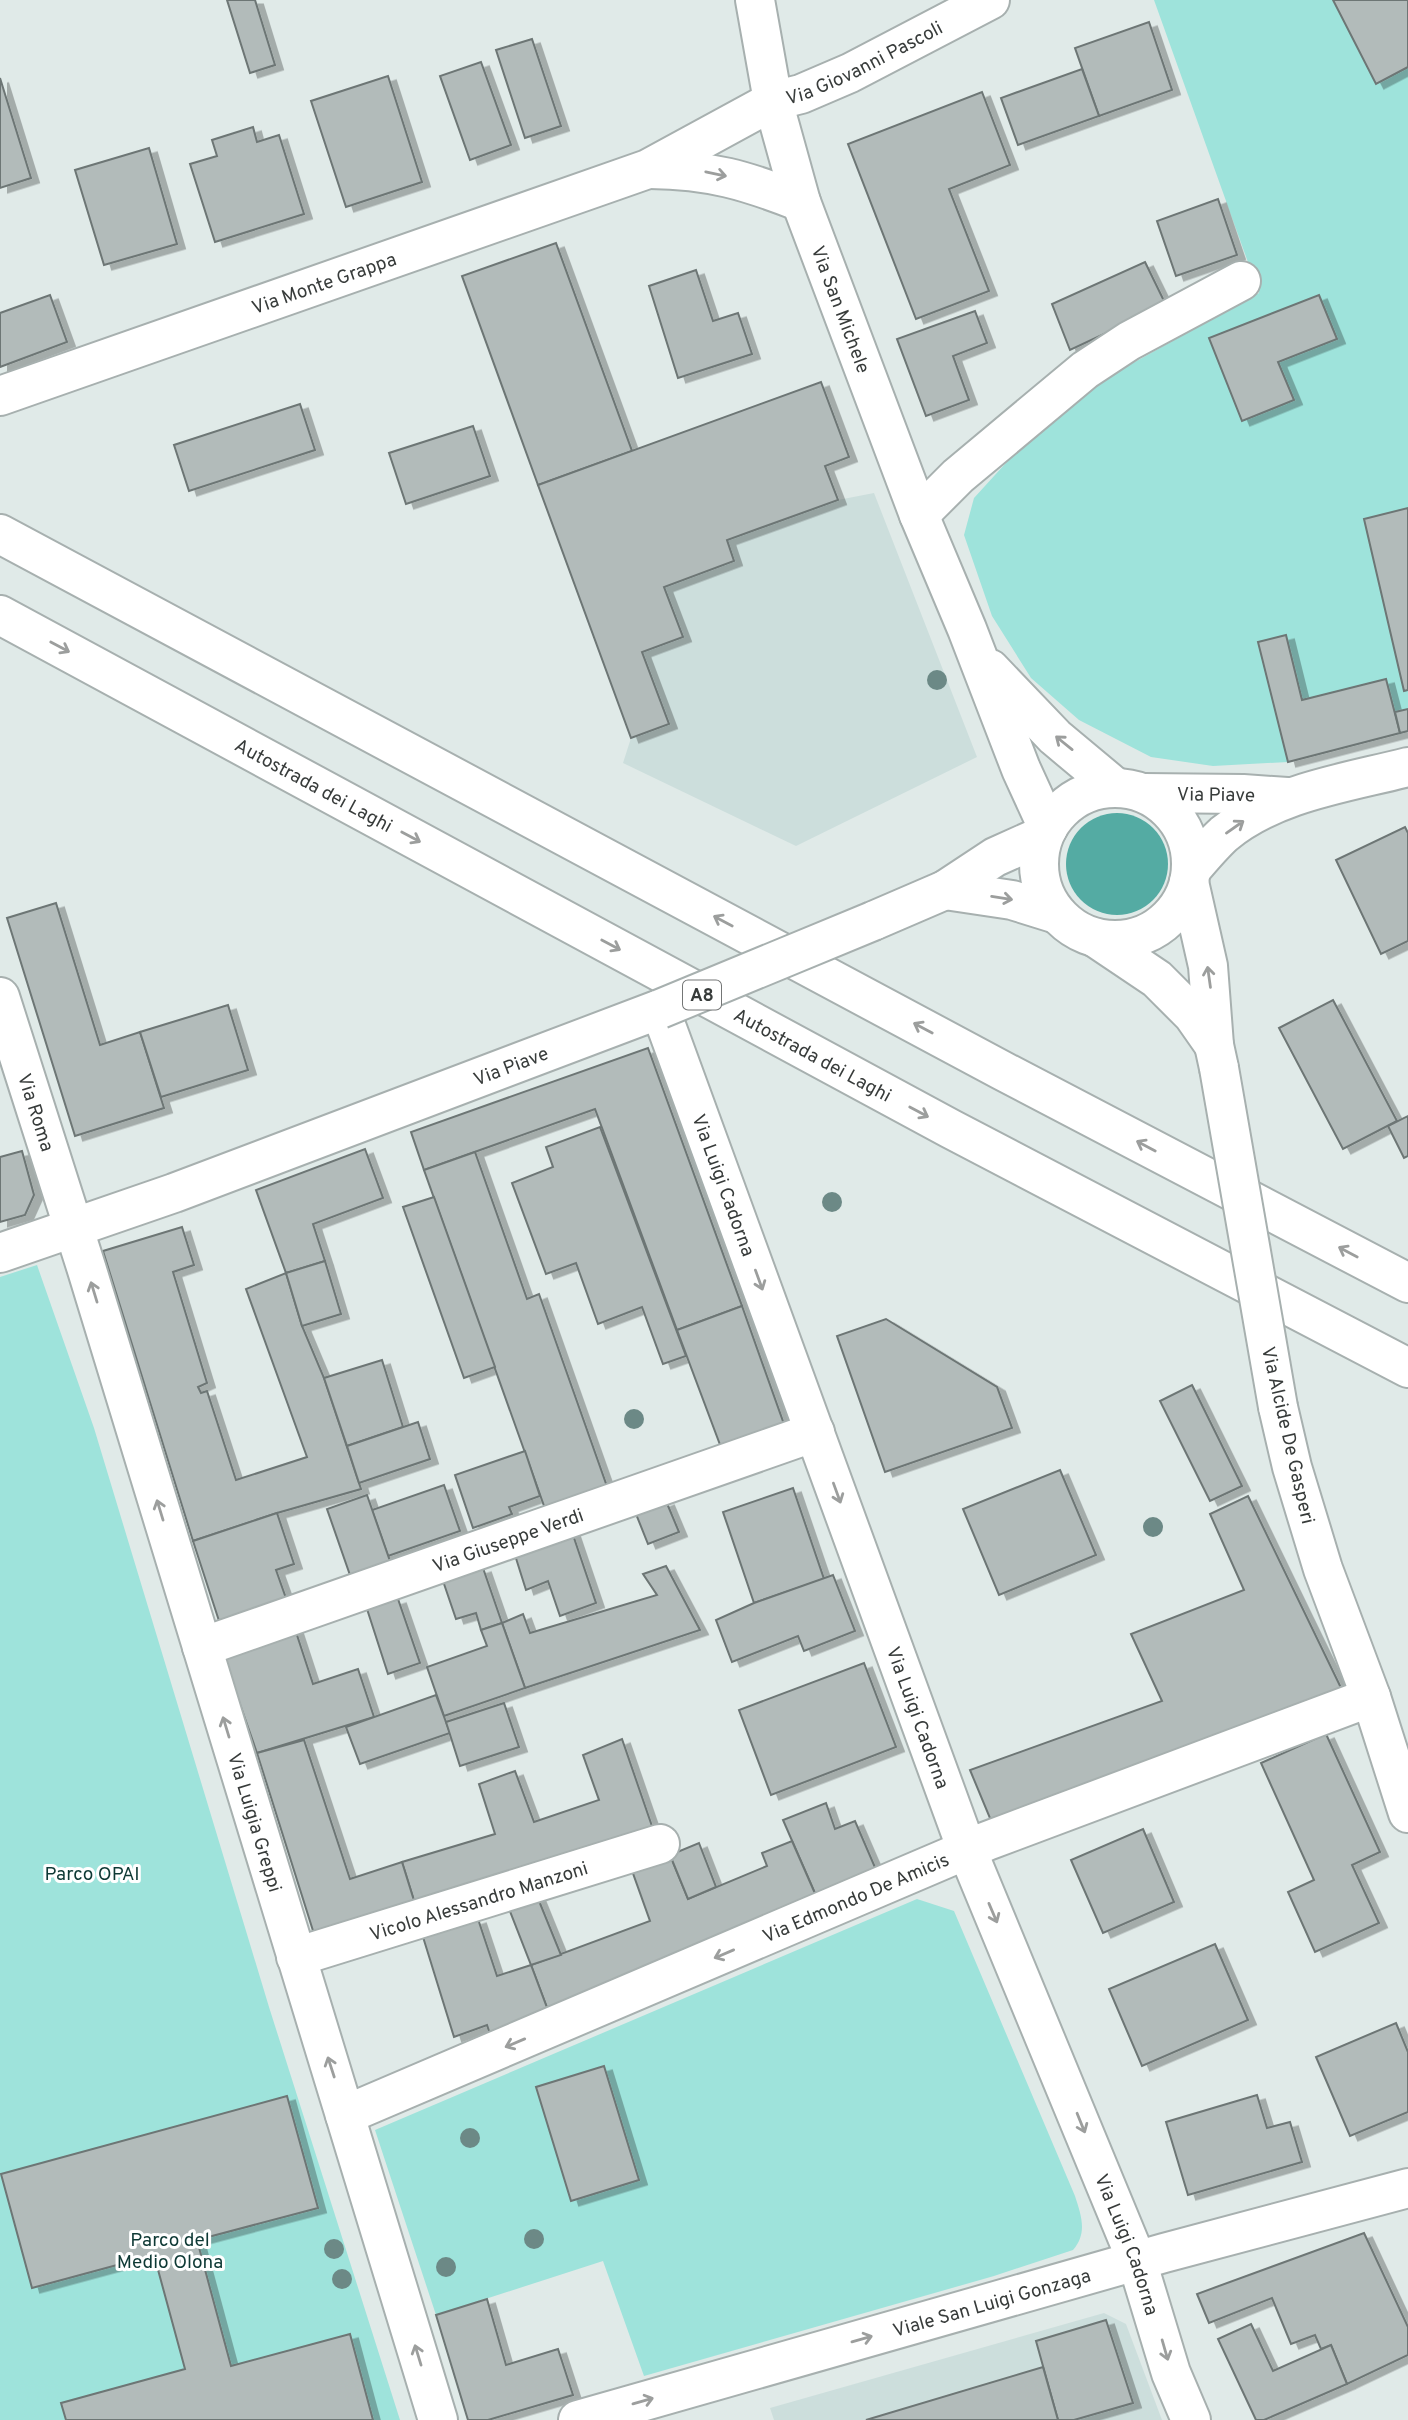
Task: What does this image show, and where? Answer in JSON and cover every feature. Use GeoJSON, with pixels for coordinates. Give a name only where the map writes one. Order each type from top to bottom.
{"type":"FeatureCollection","features":[{"type":"Feature","properties":{"kind":"main road","name":"Via San Michele"},"geometry":{"type":"LineString","coordinates":[[755,0],[773,101],[801,202],[919,515],[1046,832]]}},
{"type":"Feature","properties":{"kind":"main road","name":"Via Giovanni Pascoli"},"geometry":{"type":"LineString","coordinates":[[773,101],[801,94],[850,73],[990,0]]}},
{"type":"Feature","properties":{"kind":"main road","name":"Via Monte Grappa"},"geometry":{"type":"LineString","coordinates":[[0,396],[648,169],[773,101]]}},
{"type":"Feature","properties":{"kind":"main road","name":"Via Monte Grappa"},"geometry":{"type":"LineString","coordinates":[[648,169],[719,174],[801,202]]}},
{"type":"Feature","properties":{"kind":"main road"},"geometry":{"type":"LineString","coordinates":[[919,515],[958,476],[1096,362],[1129,341],[1241,281]]}},
{"type":"Feature","properties":{"kind":"main road"},"geometry":{"type":"LineString","coordinates":[[0,534],[1003,1071],[1408,1283]]}},
{"type":"Feature","properties":{"kind":"main road","name":"Autostrada dei Laghi"},"geometry":{"type":"LineString","coordinates":[[0,615],[951,1129],[1408,1368]]}},
{"type":"Feature","properties":{"kind":"main road","name":"Via San Michele"},"geometry":{"type":"LineString","coordinates":[[976,654],[1055,737],[1130,790]]}},
{"type":"Feature","properties":{"kind":"main road","name":"Via Piave"},"geometry":{"type":"LineString","coordinates":[[1190,876],[1212,845],[1226,832],[1289,797],[1408,767]]}},
{"type":"Feature","properties":{"kind":"main road","name":"Via Piave"},"geometry":{"type":"LineString","coordinates":[[0,1253],[174,1193],[612,1028],[873,921],[945,890],[995,857],[1046,832],[1065,806],[1098,789],[1289,797]]}},
{"type":"Feature","properties":{"kind":"main road","name":"Via Piave"},"geometry":{"type":"LineString","coordinates":[[1096,938],[1115,940],[1154,930],[1182,901],[1190,876],[1191,851],[1185,832],[1175,816],[1161,803],[1130,790]]}},
{"type":"Feature","properties":{"kind":"main road"},"geometry":{"type":"LineString","coordinates":[[1046,832],[1038,856],[1039,869],[1045,892],[1057,914]]}},
{"type":"Feature","properties":{"kind":"main road","name":"Via Alcide De Gasperi"},"geometry":{"type":"LineString","coordinates":[[1190,876],[1208,966],[1216,1056],[1278,1408],[1323,1569],[1371,1697],[1408,1813]]}},
{"type":"Feature","properties":{"kind":"main road"},"geometry":{"type":"LineString","coordinates":[[945,890],[1012,900],[1057,914],[1081,932],[1096,938]]}},
{"type":"Feature","properties":{"kind":"main road","name":"Via Alcide De Gasperi"},"geometry":{"type":"LineString","coordinates":[[1096,938],[1157,979],[1193,1015],[1216,1056]]}},
{"type":"Feature","properties":{"kind":"main road","name":"Via Roma"},"geometry":{"type":"LineString","coordinates":[[0,997],[73,1227]]}},
{"type":"Feature","properties":{"kind":"main road","name":"Via Luigi Cadorna"},"geometry":{"type":"LineString","coordinates":[[660,1009],[967,1850],[1137,2261],[1171,2372],[1191,2420]]}},
{"type":"Feature","properties":{"kind":"main road","name":"Via Luigia Greppi"},"geometry":{"type":"LineString","coordinates":[[73,1227],[438,2420]]}},
{"type":"Feature","properties":{"kind":"main road","name":"Via Giuseppe Verdi"},"geometry":{"type":"LineString","coordinates":[[202,1647],[815,1432]]}},
{"type":"Feature","properties":{"kind":"main road","name":"Via Edmondo De Amicis"},"geometry":{"type":"LineString","coordinates":[[345,2115],[987,1841],[1371,1697]]}},
{"type":"Feature","properties":{"kind":"main road","name":"Vicolo Alessandro Manzoni"},"geometry":{"type":"LineString","coordinates":[[296,1957],[660,1844]]}},
{"type":"Feature","properties":{"kind":"main road","name":"Viale San Luigi Gonzaga"},"geometry":{"type":"LineString","coordinates":[[578,2420],[1137,2261],[1408,2188]]}},
{"type":"Feature","properties":{"kind":"shaded area"},"geometry":{"type":"Polygon","coordinates":[[[874,493],[977,757],[796,846],[623,763],[631,738],[668,724],[642,652],[683,637],[664,587],[734,561],[727,540],[838,500],[874,493]]]}},
{"type":"Feature","properties":{"kind":"shaded area"},"geometry":{"type":"Polygon","coordinates":[[[1117,813],[1136,817],[1153,828],[1164,845],[1168,864],[1164,883],[1153,900],[1136,911],[1117,915],[1098,911],[1081,900],[1070,883],[1066,864],[1070,845],[1081,828],[1098,817],[1117,813]]]}},
{"type":"Feature","properties":{"kind":"shaded area"},"geometry":{"type":"Polygon","coordinates":[[[1104,2313],[1126,2324],[1162,2420],[774,2420],[770,2408],[1104,2313]]]}},
{"type":"Feature","properties":{"kind":"green space"},"geometry":{"type":"Polygon","coordinates":[[[1154,0],[1408,0],[1408,731],[1288,762],[1213,766],[1151,757],[1079,720],[1031,678],[992,616],[964,535],[974,498],[1027,440],[1106,378],[1259,293],[1154,0]]]}},
{"type":"Feature","properties":{"kind":"green space","name":"Parco del Medio Olona"},"geometry":{"type":"Polygon","coordinates":[[[37,1265],[94,1428],[269,2007],[400,2420],[0,2420],[0,1277],[37,1265]]]}},
{"type":"Feature","properties":{"kind":"green space"},"geometry":{"type":"Polygon","coordinates":[[[917,1899],[954,1911],[1075,2196],[1082,2230],[1073,2250],[994,2276],[644,2376],[603,2261],[436,2315],[375,2130],[917,1899]],[[603,2066],[536,2087],[571,2201],[639,2180],[603,2066]]]}},
{"type":"Feature","properties":{"kind":"building"},"geometry":{"type":"Polygon","coordinates":[[[227,0],[255,0],[275,65],[250,73],[227,0]]]}},
{"type":"Feature","properties":{"kind":"building"},"geometry":{"type":"Polygon","coordinates":[[[1333,0],[1408,0],[1408,67],[1376,84],[1333,0]]]}},
{"type":"Feature","properties":{"kind":"building"},"geometry":{"type":"Polygon","coordinates":[[[1149,22],[1172,90],[1099,116],[1075,48],[1149,22]]]}},
{"type":"Feature","properties":{"kind":"building"},"geometry":{"type":"Polygon","coordinates":[[[532,39],[561,126],[525,138],[496,50],[532,39]]]}},
{"type":"Feature","properties":{"kind":"building"},"geometry":{"type":"Polygon","coordinates":[[[481,62],[511,145],[470,160],[440,76],[481,62]]]}},
{"type":"Feature","properties":{"kind":"building"},"geometry":{"type":"Polygon","coordinates":[[[1082,69],[1099,116],[1018,145],[1001,98],[1082,69]]]}},
{"type":"Feature","properties":{"kind":"building"},"geometry":{"type":"Polygon","coordinates":[[[388,76],[422,182],[346,207],[311,101],[388,76]]]}},
{"type":"Feature","properties":{"kind":"building"},"geometry":{"type":"Polygon","coordinates":[[[0,78],[31,178],[0,188],[0,78]]]}},
{"type":"Feature","properties":{"kind":"building"},"geometry":{"type":"Polygon","coordinates":[[[982,92],[1010,165],[949,189],[989,291],[916,319],[848,144],[982,92]]]}},
{"type":"Feature","properties":{"kind":"building"},"geometry":{"type":"Polygon","coordinates":[[[253,127],[257,142],[279,135],[304,214],[215,242],[190,164],[217,156],[212,140],[253,127]]]}},
{"type":"Feature","properties":{"kind":"building"},"geometry":{"type":"Polygon","coordinates":[[[149,148],[177,244],[104,265],[75,170],[149,148]]]}},
{"type":"Feature","properties":{"kind":"building"},"geometry":{"type":"Polygon","coordinates":[[[1218,199],[1237,255],[1176,276],[1157,221],[1218,199]]]}},
{"type":"Feature","properties":{"kind":"building"},"geometry":{"type":"Polygon","coordinates":[[[556,243],[632,451],[538,485],[462,276],[556,243]]]}},
{"type":"Feature","properties":{"kind":"building"},"geometry":{"type":"Polygon","coordinates":[[[1145,262],[1166,305],[1070,350],[1052,304],[1145,262]]]}},
{"type":"Feature","properties":{"kind":"building"},"geometry":{"type":"Polygon","coordinates":[[[696,270],[713,321],[738,313],[752,354],[678,378],[649,286],[696,270]]]}},
{"type":"Feature","properties":{"kind":"building"},"geometry":{"type":"Polygon","coordinates":[[[50,295],[67,342],[0,367],[0,313],[50,295]]]}},
{"type":"Feature","properties":{"kind":"building"},"geometry":{"type":"Polygon","coordinates":[[[1319,295],[1337,339],[1278,362],[1294,400],[1242,421],[1209,338],[1319,295]]]}},
{"type":"Feature","properties":{"kind":"building"},"geometry":{"type":"Polygon","coordinates":[[[975,311],[987,343],[953,356],[969,400],[926,416],[897,339],[975,311]]]}},
{"type":"Feature","properties":{"kind":"building"},"geometry":{"type":"Polygon","coordinates":[[[821,382],[849,457],[825,466],[838,500],[727,540],[734,561],[664,587],[683,637],[642,652],[669,724],[631,738],[538,485],[821,382]]]}},
{"type":"Feature","properties":{"kind":"building"},"geometry":{"type":"Polygon","coordinates":[[[300,404],[315,450],[189,491],[174,445],[300,404]]]}},
{"type":"Feature","properties":{"kind":"building"},"geometry":{"type":"Polygon","coordinates":[[[473,426],[490,476],[406,504],[389,453],[473,426]]]}},
{"type":"Feature","properties":{"kind":"building"},"geometry":{"type":"Polygon","coordinates":[[[1408,508],[1408,690],[1404,691],[1364,519],[1408,508]]]}},
{"type":"Feature","properties":{"kind":"building"},"geometry":{"type":"Polygon","coordinates":[[[1286,635],[1302,700],[1386,679],[1400,733],[1288,762],[1258,642],[1286,635]]]}},
{"type":"Feature","properties":{"kind":"building"},"geometry":{"type":"Polygon","coordinates":[[[1408,709],[1408,731],[1400,733],[1395,712],[1408,709]]]}},
{"type":"Feature","properties":{"kind":"building"},"geometry":{"type":"Polygon","coordinates":[[[1405,827],[1408,833],[1408,941],[1381,954],[1336,860],[1405,827]]]}},
{"type":"Feature","properties":{"kind":"building"},"geometry":{"type":"Polygon","coordinates":[[[56,903],[100,1045],[140,1032],[164,1108],[75,1136],[7,918],[56,903]]]}},
{"type":"Feature","properties":{"kind":"building"},"geometry":{"type":"Polygon","coordinates":[[[1333,1000],[1397,1121],[1343,1149],[1279,1028],[1333,1000]]]}},
{"type":"Feature","properties":{"kind":"building"},"geometry":{"type":"Polygon","coordinates":[[[228,1005],[248,1070],[161,1097],[140,1032],[228,1005]]]}},
{"type":"Feature","properties":{"kind":"building"},"geometry":{"type":"Polygon","coordinates":[[[648,1048],[742,1306],[677,1330],[595,1109],[424,1170],[411,1132],[648,1048]]]}},
{"type":"Feature","properties":{"kind":"building"},"geometry":{"type":"Polygon","coordinates":[[[1408,1116],[1408,1156],[1404,1158],[1388,1126],[1408,1116]]]}},
{"type":"Feature","properties":{"kind":"building"},"geometry":{"type":"Polygon","coordinates":[[[600,1127],[686,1356],[663,1364],[642,1307],[598,1324],[576,1263],[546,1274],[512,1183],[553,1167],[546,1147],[600,1127]]]}},
{"type":"Feature","properties":{"kind":"building"},"geometry":{"type":"Polygon","coordinates":[[[365,1149],[383,1198],[313,1224],[325,1261],[286,1273],[256,1190],[365,1149]]]}},
{"type":"Feature","properties":{"kind":"building"},"geometry":{"type":"Polygon","coordinates":[[[22,1151],[34,1195],[25,1215],[0,1222],[0,1157],[22,1151]]]}},
{"type":"Feature","properties":{"kind":"building"},"geometry":{"type":"Polygon","coordinates":[[[475,1152],[527,1299],[539,1294],[610,1495],[548,1517],[424,1170],[475,1152]]]}},
{"type":"Feature","properties":{"kind":"building"},"geometry":{"type":"Polygon","coordinates":[[[434,1197],[495,1367],[464,1378],[403,1207],[434,1197]]]}},
{"type":"Feature","properties":{"kind":"building"},"geometry":{"type":"Polygon","coordinates":[[[182,1227],[194,1265],[173,1272],[207,1383],[198,1387],[201,1393],[207,1391],[236,1480],[307,1457],[246,1289],[286,1273],[302,1326],[324,1378],[361,1489],[193,1541],[103,1251],[182,1227]]]}},
{"type":"Feature","properties":{"kind":"building"},"geometry":{"type":"Polygon","coordinates":[[[325,1261],[341,1314],[302,1326],[286,1273],[325,1261]]]}},
{"type":"Feature","properties":{"kind":"building"},"geometry":{"type":"Polygon","coordinates":[[[742,1306],[785,1427],[722,1450],[677,1330],[742,1306]]]}},
{"type":"Feature","properties":{"kind":"building"},"geometry":{"type":"Polygon","coordinates":[[[886,1319],[997,1387],[1012,1428],[885,1472],[837,1336],[886,1319]]]}},
{"type":"Feature","properties":{"kind":"building"},"geometry":{"type":"Polygon","coordinates":[[[382,1360],[403,1427],[347,1446],[324,1378],[382,1360]]]}},
{"type":"Feature","properties":{"kind":"building"},"geometry":{"type":"Polygon","coordinates":[[[1192,1385],[1242,1486],[1210,1501],[1160,1401],[1192,1385]]]}},
{"type":"Feature","properties":{"kind":"building"},"geometry":{"type":"Polygon","coordinates":[[[418,1422],[430,1459],[359,1483],[347,1446],[418,1422]]]}},
{"type":"Feature","properties":{"kind":"building"},"geometry":{"type":"Polygon","coordinates":[[[525,1451],[540,1496],[509,1507],[512,1514],[473,1528],[455,1475],[525,1451]]]}},
{"type":"Feature","properties":{"kind":"building"},"geometry":{"type":"Polygon","coordinates":[[[1060,1470],[1096,1555],[999,1595],[963,1509],[1060,1470]]]}},
{"type":"Feature","properties":{"kind":"building"},"geometry":{"type":"Polygon","coordinates":[[[444,1485],[460,1531],[388,1556],[372,1510],[444,1485]]]}},
{"type":"Feature","properties":{"kind":"building"},"geometry":{"type":"Polygon","coordinates":[[[793,1488],[824,1579],[754,1603],[723,1512],[793,1488]]]}},
{"type":"Feature","properties":{"kind":"building"},"geometry":{"type":"Polygon","coordinates":[[[367,1495],[391,1564],[351,1578],[327,1509],[367,1495]]]}},
{"type":"Feature","properties":{"kind":"building"},"geometry":{"type":"Polygon","coordinates":[[[1248,1496],[1343,1692],[992,1823],[970,1770],[1162,1701],[1131,1634],[1244,1590],[1210,1514],[1248,1496]]]}},
{"type":"Feature","properties":{"kind":"building"},"geometry":{"type":"Polygon","coordinates":[[[666,1501],[679,1532],[648,1544],[636,1514],[666,1501]]]}},
{"type":"Feature","properties":{"kind":"building"},"geometry":{"type":"Polygon","coordinates":[[[277,1513],[294,1564],[276,1570],[288,1604],[221,1627],[193,1541],[277,1513]]]}},
{"type":"Feature","properties":{"kind":"building"},"geometry":{"type":"Polygon","coordinates":[[[572,1532],[596,1603],[560,1616],[548,1581],[526,1590],[514,1552],[572,1532]]]}},
{"type":"Feature","properties":{"kind":"building"},"geometry":{"type":"Polygon","coordinates":[[[666,1566],[700,1630],[525,1688],[502,1623],[523,1614],[530,1633],[657,1595],[643,1574],[666,1566]]]}},
{"type":"Feature","properties":{"kind":"building"},"geometry":{"type":"Polygon","coordinates":[[[483,1568],[502,1623],[481,1630],[476,1613],[456,1619],[443,1581],[483,1568]]]}},
{"type":"Feature","properties":{"kind":"building"},"geometry":{"type":"Polygon","coordinates":[[[833,1575],[855,1631],[804,1651],[798,1636],[732,1662],[716,1620],[754,1603],[833,1575]]]}},
{"type":"Feature","properties":{"kind":"building"},"geometry":{"type":"Polygon","coordinates":[[[398,1599],[420,1663],[388,1674],[367,1609],[398,1599]]]}},
{"type":"Feature","properties":{"kind":"building"},"geometry":{"type":"Polygon","coordinates":[[[502,1623],[525,1688],[444,1716],[427,1667],[487,1646],[481,1630],[502,1623]]]}},
{"type":"Feature","properties":{"kind":"building"},"geometry":{"type":"Polygon","coordinates":[[[295,1629],[313,1684],[358,1669],[374,1717],[257,1753],[222,1653],[295,1629]]]}},
{"type":"Feature","properties":{"kind":"building"},"geometry":{"type":"Polygon","coordinates":[[[864,1663],[896,1747],[771,1795],[739,1710],[864,1663]]]}},
{"type":"Feature","properties":{"kind":"building"},"geometry":{"type":"Polygon","coordinates":[[[436,1695],[450,1733],[360,1764],[346,1727],[436,1695]]]}},
{"type":"Feature","properties":{"kind":"building"},"geometry":{"type":"Polygon","coordinates":[[[504,1703],[519,1747],[460,1766],[446,1722],[504,1703]]]}},
{"type":"Feature","properties":{"kind":"building"},"geometry":{"type":"Polygon","coordinates":[[[1326,1734],[1380,1852],[1352,1865],[1379,1923],[1315,1952],[1288,1892],[1314,1880],[1261,1763],[1326,1734]]]}},
{"type":"Feature","properties":{"kind":"building"},"geometry":{"type":"Polygon","coordinates":[[[622,1739],[654,1832],[416,1907],[402,1862],[495,1834],[479,1784],[515,1771],[534,1822],[599,1800],[583,1755],[622,1739]]]}},
{"type":"Feature","properties":{"kind":"building"},"geometry":{"type":"Polygon","coordinates":[[[304,1740],[350,1879],[402,1862],[416,1907],[315,1937],[257,1753],[304,1740]]]}},
{"type":"Feature","properties":{"kind":"building"},"geometry":{"type":"Polygon","coordinates":[[[826,1803],[835,1829],[855,1821],[877,1872],[817,1898],[783,1820],[826,1803]]]}},
{"type":"Feature","properties":{"kind":"building"},"geometry":{"type":"Polygon","coordinates":[[[1143,1829],[1174,1902],[1103,1933],[1071,1860],[1143,1829]]]}},
{"type":"Feature","properties":{"kind":"building"},"geometry":{"type":"Polygon","coordinates":[[[792,1841],[817,1898],[549,2013],[531,1965],[650,1921],[630,1865],[668,1850],[688,1899],[767,1866],[762,1853],[792,1841]]]}},
{"type":"Feature","properties":{"kind":"building"},"geometry":{"type":"Polygon","coordinates":[[[699,1843],[716,1887],[688,1899],[670,1855],[699,1843]]]}},
{"type":"Feature","properties":{"kind":"building"},"geometry":{"type":"Polygon","coordinates":[[[535,1891],[561,1955],[531,1965],[506,1901],[535,1891]]]}},
{"type":"Feature","properties":{"kind":"building"},"geometry":{"type":"Polygon","coordinates":[[[478,1919],[497,1976],[531,1965],[549,2013],[490,2034],[487,2025],[454,2037],[423,1937],[478,1919]]]}},
{"type":"Feature","properties":{"kind":"building"},"geometry":{"type":"Polygon","coordinates":[[[1215,1944],[1248,2020],[1142,2066],[1109,1989],[1215,1944]]]}},
{"type":"Feature","properties":{"kind":"building"},"geometry":{"type":"Polygon","coordinates":[[[1396,2023],[1408,2052],[1408,2112],[1350,2136],[1316,2057],[1396,2023]]]}},
{"type":"Feature","properties":{"kind":"building"},"geometry":{"type":"Polygon","coordinates":[[[604,2066],[639,2180],[571,2201],[536,2087],[604,2066]]]}},
{"type":"Feature","properties":{"kind":"building"},"geometry":{"type":"Polygon","coordinates":[[[1257,2095],[1267,2128],[1290,2122],[1302,2162],[1188,2195],[1166,2122],[1257,2095]]]}},
{"type":"Feature","properties":{"kind":"building"},"geometry":{"type":"Polygon","coordinates":[[[287,2096],[318,2208],[197,2240],[231,2366],[350,2334],[373,2420],[66,2420],[61,2403],[185,2369],[154,2255],[32,2288],[1,2174],[287,2096]]]}},
{"type":"Feature","properties":{"kind":"building"},"geometry":{"type":"Polygon","coordinates":[[[1364,2233],[1408,2327],[1408,2355],[1347,2384],[1331,2345],[1321,2349],[1315,2335],[1291,2344],[1272,2298],[1209,2323],[1197,2294],[1364,2233]]]}},
{"type":"Feature","properties":{"kind":"building"},"geometry":{"type":"Polygon","coordinates":[[[487,2299],[506,2365],[558,2349],[573,2395],[488,2420],[468,2420],[436,2315],[487,2299]]]}},
{"type":"Feature","properties":{"kind":"building"},"geometry":{"type":"Polygon","coordinates":[[[1106,2320],[1133,2403],[1074,2420],[1058,2420],[1036,2341],[1106,2320]]]}},
{"type":"Feature","properties":{"kind":"building"},"geometry":{"type":"Polygon","coordinates":[[[1251,2324],[1273,2371],[1331,2345],[1347,2384],[1264,2420],[1256,2420],[1218,2339],[1251,2324]]]}},
{"type":"Feature","properties":{"kind":"building"},"geometry":{"type":"Polygon","coordinates":[[[1043,2367],[1058,2420],[866,2420],[1043,2367]]]}},
{"type":"Feature","properties":{"kind":"park label","name":"Parco OPAI"},"geometry":{"type":"Point","coordinates":[92,1873]}}]}
